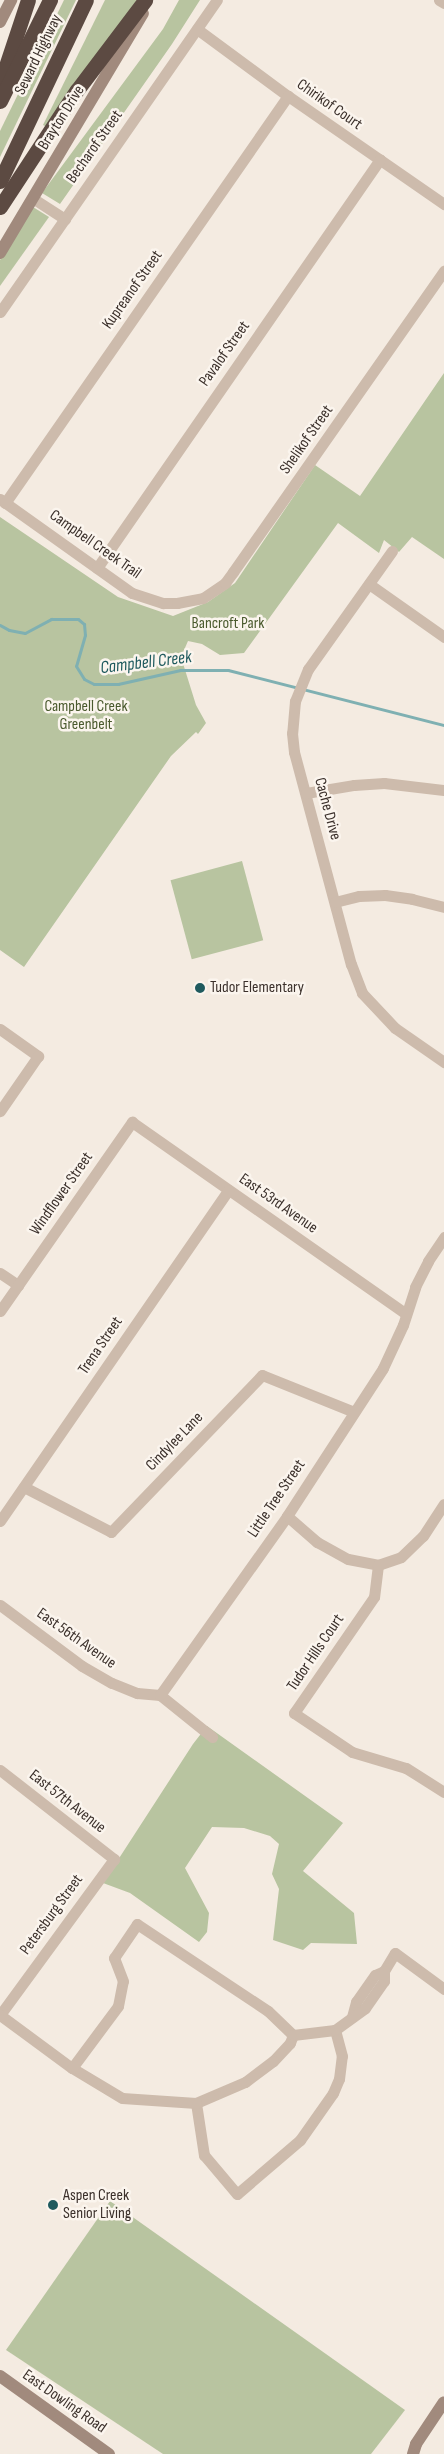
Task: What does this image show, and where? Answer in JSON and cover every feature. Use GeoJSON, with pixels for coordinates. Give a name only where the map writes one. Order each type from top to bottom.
{"type":"FeatureCollection","features":[{"type":"Feature","properties":{"kind":"highway"},"geometry":{"type":"LineString","coordinates":[[0,83],[28,0]]}},
{"type":"Feature","properties":{"kind":"highway","name":"Seward Highway"},"geometry":{"type":"LineString","coordinates":[[0,101],[50,0]]}},
{"type":"Feature","properties":{"kind":"highway","name":"Seward Highway"},"geometry":{"type":"LineString","coordinates":[[0,181],[86,0]]}},
{"type":"Feature","properties":{"kind":"highway"},"geometry":{"type":"LineString","coordinates":[[0,207],[77,90],[144,0]]}},
{"type":"Feature","properties":{"kind":"main road"},"geometry":{"type":"LineString","coordinates":[[0,22],[11,0]]}},
{"type":"Feature","properties":{"kind":"main road","name":"Brayton Drive"},"geometry":{"type":"LineString","coordinates":[[0,254],[151,0]]}},
{"type":"Feature","properties":{"kind":"main road","name":"East Dowling Road"},"geometry":{"type":"LineString","coordinates":[[0,2376],[109,2454]]}},
{"type":"Feature","properties":{"kind":"main road"},"geometry":{"type":"LineString","coordinates":[[402,2454],[414,2449],[444,2402]]}},
{"type":"Feature","properties":{"kind":"street","name":"Becharof Street"},"geometry":{"type":"LineString","coordinates":[[0,312],[218,0]]}},
{"type":"Feature","properties":{"kind":"street"},"geometry":{"type":"LineString","coordinates":[[439,0],[444,3]]}},
{"type":"Feature","properties":{"kind":"street","name":"Chirikof Court"},"geometry":{"type":"LineString","coordinates":[[197,29],[288,96],[444,204]]}},
{"type":"Feature","properties":{"kind":"street","name":"Kupreanof Street"},"geometry":{"type":"LineString","coordinates":[[3,501],[288,96]]}},
{"type":"Feature","properties":{"kind":"street","name":"Pavalof Street"},"geometry":{"type":"LineString","coordinates":[[97,568],[380,160]]}},
{"type":"Feature","properties":{"kind":"street"},"geometry":{"type":"LineString","coordinates":[[34,199],[65,219]]}},
{"type":"Feature","properties":{"kind":"street","name":"Shelikof Street"},"geometry":{"type":"LineString","coordinates":[[177,603],[203,598],[225,583],[444,271]]}},
{"type":"Feature","properties":{"kind":"street","name":"Campbell Creek Trail"},"geometry":{"type":"LineString","coordinates":[[3,501],[132,593],[163,603],[177,603]]}},
{"type":"Feature","properties":{"kind":"street","name":"Cache Drive"},"geometry":{"type":"LineString","coordinates":[[392,550],[317,656],[303,679],[295,701],[292,733],[294,752],[351,964],[362,992],[395,1028],[444,1062]]}},
{"type":"Feature","properties":{"kind":"street"},"geometry":{"type":"LineString","coordinates":[[369,584],[444,637]]}},
{"type":"Feature","properties":{"kind":"street"},"geometry":{"type":"LineString","coordinates":[[306,793],[354,785],[384,784],[444,790]]}},
{"type":"Feature","properties":{"kind":"street"},"geometry":{"type":"LineString","coordinates":[[335,902],[359,896],[385,895],[412,898],[444,907]]}},
{"type":"Feature","properties":{"kind":"street"},"geometry":{"type":"LineString","coordinates":[[0,1029],[38,1056],[0,1111]]}},
{"type":"Feature","properties":{"kind":"street","name":"East 53rd Avenue"},"geometry":{"type":"LineString","coordinates":[[132,1122],[405,1313]]}},
{"type":"Feature","properties":{"kind":"street","name":"Windflower Street"},"geometry":{"type":"LineString","coordinates":[[0,1311],[132,1122]]}},
{"type":"Feature","properties":{"kind":"street","name":"Trena Street"},"geometry":{"type":"LineString","coordinates":[[0,1521],[228,1190]]}},
{"type":"Feature","properties":{"kind":"street","name":"Little Tree Street"},"geometry":{"type":"LineString","coordinates":[[160,1695],[286,1516],[383,1368],[397,1340],[405,1313],[428,1261],[444,1237]]}},
{"type":"Feature","properties":{"kind":"street"},"geometry":{"type":"LineString","coordinates":[[0,1273],[18,1285]]}},
{"type":"Feature","properties":{"kind":"street","name":"Cindylee Lane"},"geometry":{"type":"LineString","coordinates":[[24,1487],[111,1532],[262,1375],[354,1412]]}},
{"type":"Feature","properties":{"kind":"street"},"geometry":{"type":"LineString","coordinates":[[286,1516],[317,1542],[348,1559],[378,1565],[401,1557],[423,1536],[444,1504]]}},
{"type":"Feature","properties":{"kind":"street","name":"Tudor Hills Court"},"geometry":{"type":"LineString","coordinates":[[378,1565],[374,1597],[294,1713],[352,1752],[406,1768],[444,1792]]}},
{"type":"Feature","properties":{"kind":"street","name":"East 56th Avenue"},"geometry":{"type":"LineString","coordinates":[[0,1605],[82,1666],[112,1683],[137,1693],[160,1695]]}},
{"type":"Feature","properties":{"kind":"street"},"geometry":{"type":"LineString","coordinates":[[160,1695],[212,1737]]}},
{"type":"Feature","properties":{"kind":"street","name":"East 57th Avenue"},"geometry":{"type":"LineString","coordinates":[[0,1770],[114,1859]]}},
{"type":"Feature","properties":{"kind":"street","name":"Petersburg Street"},"geometry":{"type":"LineString","coordinates":[[0,2015],[114,1859]]}},
{"type":"Feature","properties":{"kind":"street"},"geometry":{"type":"LineString","coordinates":[[72,2068],[118,2006],[123,1981],[114,1958],[137,1924],[268,2011],[293,2035]]}},
{"type":"Feature","properties":{"kind":"street"},"geometry":{"type":"LineString","coordinates":[[293,2035],[335,2030],[352,2017],[356,2002],[375,1976],[384,1970],[395,1953],[444,1989]]}},
{"type":"Feature","properties":{"kind":"street"},"geometry":{"type":"LineString","coordinates":[[0,2015],[72,2068],[122,2098],[196,2103],[245,2082],[273,2061],[290,2043],[293,2035]]}},
{"type":"Feature","properties":{"kind":"street"},"geometry":{"type":"LineString","coordinates":[[196,2103],[204,2155],[237,2194],[300,2140],[333,2093],[339,2079],[342,2056],[335,2030]]}},
{"type":"Feature","properties":{"kind":"green space"},"geometry":{"type":"Polygon","coordinates":[[[64,0],[76,0],[0,157],[0,131],[64,0]]]}},
{"type":"Feature","properties":{"kind":"green space"},"geometry":{"type":"Polygon","coordinates":[[[105,0],[137,0],[47,127],[43,125],[105,0]]]}},
{"type":"Feature","properties":{"kind":"green space"},"geometry":{"type":"Polygon","coordinates":[[[179,0],[200,0],[172,44],[60,204],[42,193],[163,29],[179,0]]]}},
{"type":"Feature","properties":{"kind":"green space"},"geometry":{"type":"Polygon","coordinates":[[[33,207],[49,217],[0,286],[0,260],[33,207]]]}},
{"type":"Feature","properties":{"kind":"green space","name":"Campbell Creek Greenbelt"},"geometry":{"type":"Polygon","coordinates":[[[444,373],[444,559],[412,537],[399,552],[384,540],[379,553],[338,523],[244,653],[220,655],[202,644],[188,641],[181,657],[196,705],[206,723],[198,734],[196,732],[171,756],[24,967],[0,950],[0,517],[118,597],[173,616],[208,602],[235,583],[315,465],[360,496],[444,373]]]}},
{"type":"Feature","properties":{"kind":"green space"},"geometry":{"type":"Polygon","coordinates":[[[242,861],[263,940],[192,959],[171,880],[242,861]]]}},
{"type":"Feature","properties":{"kind":"green space"},"geometry":{"type":"Polygon","coordinates":[[[207,1726],[343,1823],[303,1871],[354,1913],[357,1944],[311,1943],[303,1950],[273,1940],[279,1889],[272,1874],[279,1844],[270,1836],[244,1828],[212,1827],[185,1868],[209,1913],[207,1932],[199,1942],[130,1893],[103,1883],[193,1744],[207,1726]]]}},
{"type":"Feature","properties":{"kind":"green space"},"geometry":{"type":"Polygon","coordinates":[[[110,2201],[405,2410],[371,2454],[163,2454],[6,2350],[110,2201]]]}},
{"type":"Feature","properties":{"kind":"waterway","name":"Campbell Creek"},"geometry":{"type":"LineString","coordinates":[[0,625],[9,630],[25,633],[51,619],[78,619],[84,624],[85,635],[76,666],[84,679],[94,684],[118,684],[180,670],[228,670],[444,725]]}},
{"type":"Feature","properties":{"kind":"place","name":"Tudor Elementary"},"geometry":{"type":"Point","coordinates":[200,988]}},
{"type":"Feature","properties":{"kind":"place","name":"Aspen Creek Senior Living"},"geometry":{"type":"Point","coordinates":[53,2205]}},
{"type":"Feature","properties":{"kind":"park label","name":"Bancroft Park"},"geometry":{"type":"Point","coordinates":[228,624]}}]}
